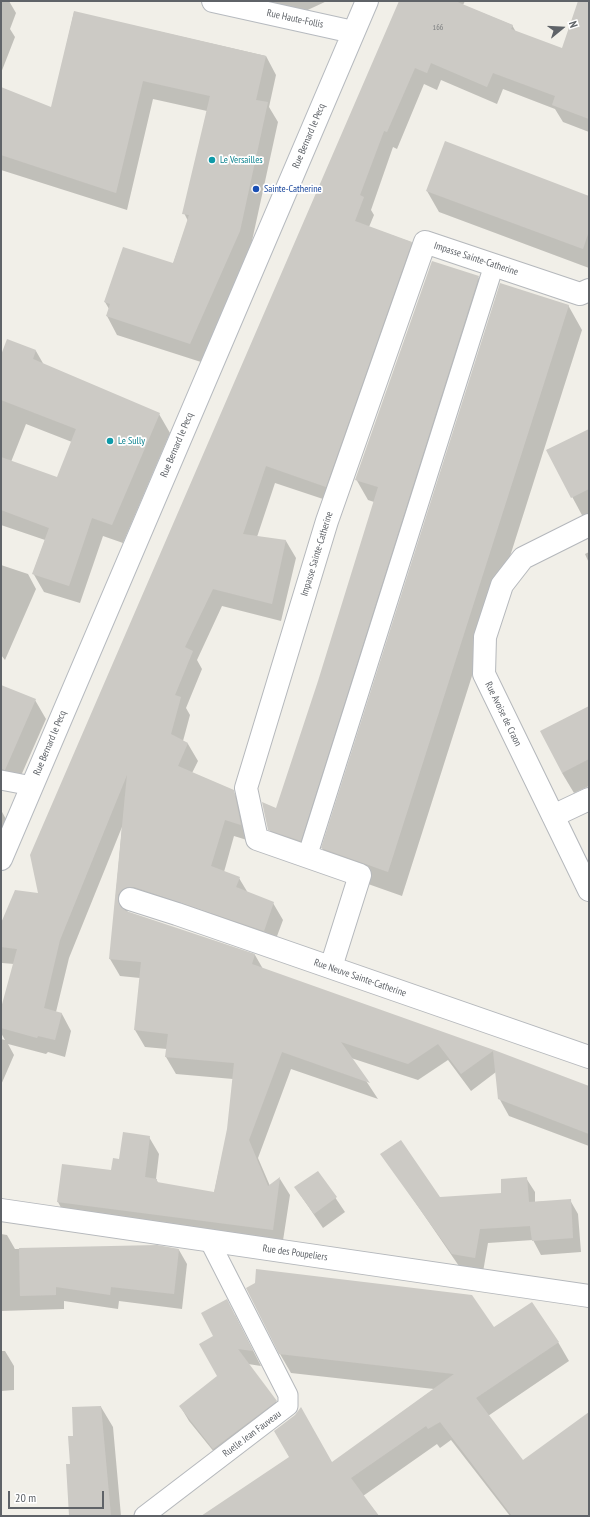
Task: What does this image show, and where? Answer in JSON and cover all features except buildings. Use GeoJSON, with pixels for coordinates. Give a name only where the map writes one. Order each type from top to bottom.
{"type":"FeatureCollection","features":[{"type":"Feature","properties":{"kind":"street","name":"Rue Haute-Follis"},"geometry":{"type":"LineString","coordinates":[[213,1],[353,32]]}},
{"type":"Feature","properties":{"kind":"street","name":"Rue Bernard le Pecq"},"geometry":{"type":"LineString","coordinates":[[1,859],[367,1]]}},
{"type":"Feature","properties":{"kind":"street","name":"Impasse Sainte-Catherine"},"geometry":{"type":"LineString","coordinates":[[331,967],[360,875],[257,839],[246,788],[327,521],[425,242],[580,294],[589,290]]}},
{"type":"Feature","properties":{"kind":"street","name":"Rue Avoise de Craon"},"geometry":{"type":"LineString","coordinates":[[589,524],[523,558],[502,585],[485,637],[484,674],[589,890]]}},
{"type":"Feature","properties":{"kind":"street"},"geometry":{"type":"LineString","coordinates":[[553,816],[589,799]]}},
{"type":"Feature","properties":{"kind":"street","name":"Rue Neuve Sainte-Catherine"},"geometry":{"type":"LineString","coordinates":[[130,899],[589,1057]]}},
{"type":"Feature","properties":{"kind":"street","name":"Rue des Poupeliers"},"geometry":{"type":"LineString","coordinates":[[1,1210],[589,1296]]}},
{"type":"Feature","properties":{"kind":"lane"},"geometry":{"type":"LineString","coordinates":[[307,857],[494,265]]}},
{"type":"Feature","properties":{"kind":"lane"},"geometry":{"type":"LineString","coordinates":[[1,780],[32,786]]}},
{"type":"Feature","properties":{"kind":"lane","name":"Ruelle Jean Fauveau"},"geometry":{"type":"LineString","coordinates":[[144,1516],[288,1406],[288,1395],[209,1240]]}},
{"type":"Feature","properties":{"kind":"place","name":"Le Versailles"},"geometry":{"type":"Point","coordinates":[212,160]}},
{"type":"Feature","properties":{"kind":"place","name":"Sainte-Catherine"},"geometry":{"type":"Point","coordinates":[256,189]}},
{"type":"Feature","properties":{"kind":"place","name":"Le Sully"},"geometry":{"type":"Point","coordinates":[110,441]}}]}
